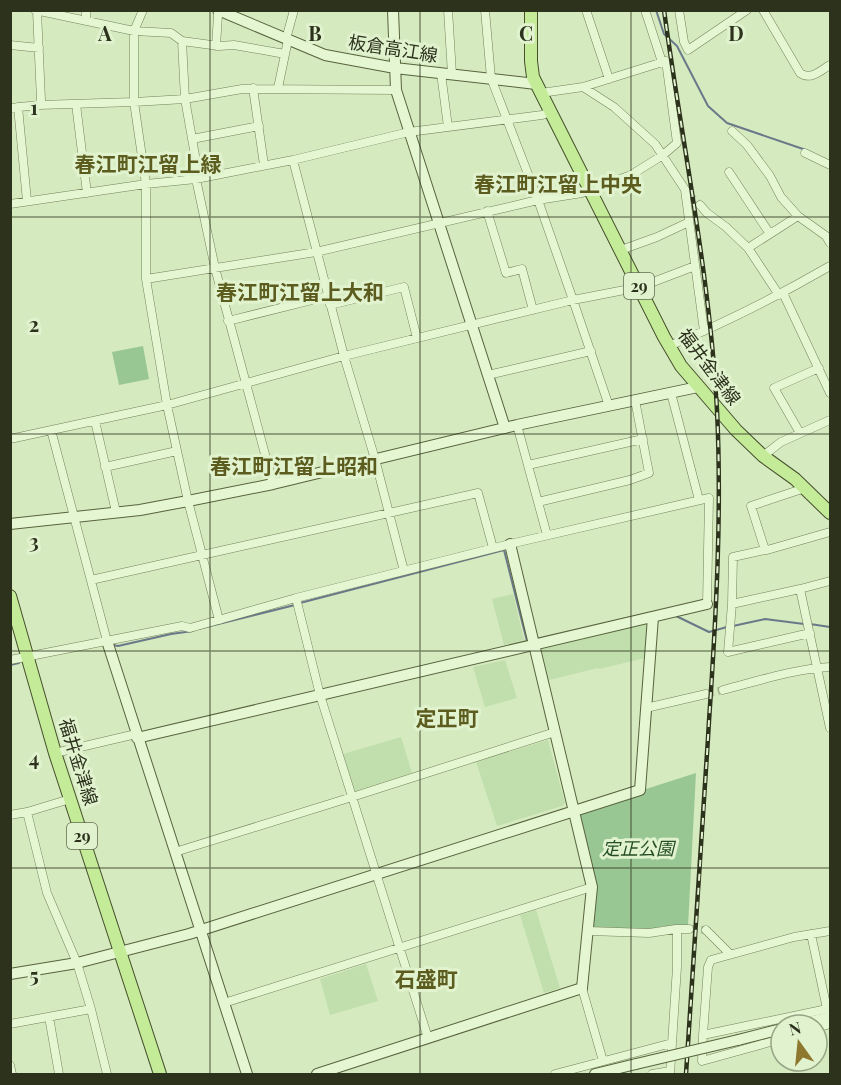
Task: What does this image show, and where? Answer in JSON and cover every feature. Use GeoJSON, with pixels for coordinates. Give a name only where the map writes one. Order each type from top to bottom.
{"type":"FeatureCollection","features":[{"type":"Feature","properties":{"kind":"main road","name":"福井金津線"},"geometry":{"type":"LineString","coordinates":[[531,10],[531,68],[538,88],[669,346],[681,366],[736,430],[764,456],[795,478],[831,513]]}},
{"type":"Feature","properties":{"kind":"main road","name":"福井金津線"},"geometry":{"type":"LineString","coordinates":[[10,596],[55,753],[160,1074]]}},
{"type":"Feature","properties":{"kind":"street"},"geometry":{"type":"LineString","coordinates":[[86,10],[86,21]]}},
{"type":"Feature","properties":{"kind":"street"},"geometry":{"type":"LineString","coordinates":[[143,10],[134,31],[134,102],[146,184],[146,279],[167,405],[188,501],[219,620]]}},
{"type":"Feature","properties":{"kind":"street"},"geometry":{"type":"LineString","coordinates":[[278,88],[294,10]]}},
{"type":"Feature","properties":{"kind":"street"},"geometry":{"type":"LineString","coordinates":[[393,10],[396,90],[505,428]]}},
{"type":"Feature","properties":{"kind":"street"},"geometry":{"type":"LineString","coordinates":[[448,10],[446,73],[448,127]]}},
{"type":"Feature","properties":{"kind":"street"},"geometry":{"type":"LineString","coordinates":[[485,10],[491,78],[538,200],[609,406]]}},
{"type":"Feature","properties":{"kind":"street"},"geometry":{"type":"LineString","coordinates":[[586,10],[609,79]]}},
{"type":"Feature","properties":{"kind":"street"},"geometry":{"type":"LineString","coordinates":[[645,10],[662,62]]}},
{"type":"Feature","properties":{"kind":"street"},"geometry":{"type":"LineString","coordinates":[[679,10],[684,42],[688,50],[747,10]]}},
{"type":"Feature","properties":{"kind":"street"},"geometry":{"type":"LineString","coordinates":[[763,10],[800,73],[810,77],[831,64]]}},
{"type":"Feature","properties":{"kind":"street"},"geometry":{"type":"LineString","coordinates":[[39,105],[41,100],[36,11],[134,31],[171,33],[182,41],[216,46],[234,45],[285,54]]}},
{"type":"Feature","properties":{"kind":"street"},"geometry":{"type":"LineString","coordinates":[[216,46],[219,11]]}},
{"type":"Feature","properties":{"kind":"street","name":"板倉高江線"},"geometry":{"type":"LineString","coordinates":[[219,11],[325,55],[395,68],[491,78],[538,88]]}},
{"type":"Feature","properties":{"kind":"street"},"geometry":{"type":"LineString","coordinates":[[182,41],[185,99],[214,268],[273,484]]}},
{"type":"Feature","properties":{"kind":"street"},"geometry":{"type":"LineString","coordinates":[[10,45],[39,48]]}},
{"type":"Feature","properties":{"kind":"street"},"geometry":{"type":"LineString","coordinates":[[146,279],[316,252],[487,211],[582,193],[630,175],[663,155],[677,142],[666,61],[583,87],[538,88]]}},
{"type":"Feature","properties":{"kind":"street"},"geometry":{"type":"LineString","coordinates":[[583,87],[614,107],[655,144],[686,191],[705,331]]}},
{"type":"Feature","properties":{"kind":"street"},"geometry":{"type":"LineString","coordinates":[[27,201],[14,107],[185,99],[242,88],[396,90]]}},
{"type":"Feature","properties":{"kind":"street"},"geometry":{"type":"LineString","coordinates":[[253,88],[264,165]]}},
{"type":"Feature","properties":{"kind":"street"},"geometry":{"type":"LineString","coordinates":[[76,104],[87,193]]}},
{"type":"Feature","properties":{"kind":"street"},"geometry":{"type":"LineString","coordinates":[[10,204],[146,184],[197,179],[293,160],[409,132],[542,115],[550,112]]}},
{"type":"Feature","properties":{"kind":"street"},"geometry":{"type":"LineString","coordinates":[[192,139],[259,126]]}},
{"type":"Feature","properties":{"kind":"street"},"geometry":{"type":"LineString","coordinates":[[732,131],[747,145],[770,176],[781,197],[798,216],[826,236],[831,243]]}},
{"type":"Feature","properties":{"kind":"street"},"geometry":{"type":"LineString","coordinates":[[805,153],[831,165]]}},
{"type":"Feature","properties":{"kind":"street"},"geometry":{"type":"LineString","coordinates":[[293,160],[344,357],[375,459],[404,571]]}},
{"type":"Feature","properties":{"kind":"street"},"geometry":{"type":"LineString","coordinates":[[729,172],[771,234]]}},
{"type":"Feature","properties":{"kind":"street"},"geometry":{"type":"LineString","coordinates":[[700,205],[748,248],[781,294],[831,393]]}},
{"type":"Feature","properties":{"kind":"street"},"geometry":{"type":"LineString","coordinates":[[487,211],[506,273],[522,269],[533,310]]}},
{"type":"Feature","properties":{"kind":"street"},"geometry":{"type":"LineString","coordinates":[[748,248],[798,216]]}},
{"type":"Feature","properties":{"kind":"street"},"geometry":{"type":"LineString","coordinates":[[621,250],[689,222]]}},
{"type":"Feature","properties":{"kind":"street"},"geometry":{"type":"LineString","coordinates":[[10,439],[167,405],[417,338],[573,300],[640,287],[695,266]]}},
{"type":"Feature","properties":{"kind":"street"},"geometry":{"type":"LineString","coordinates":[[669,346],[781,294],[831,266]]}},
{"type":"Feature","properties":{"kind":"street"},"geometry":{"type":"LineString","coordinates":[[330,305],[404,287],[417,338]]}},
{"type":"Feature","properties":{"kind":"street"},"geometry":{"type":"LineString","coordinates":[[228,321],[328,296]]}},
{"type":"Feature","properties":{"kind":"street"},"geometry":{"type":"LineString","coordinates":[[488,375],[591,351]]}},
{"type":"Feature","properties":{"kind":"street"},"geometry":{"type":"LineString","coordinates":[[800,433],[774,388],[819,368]]}},
{"type":"Feature","properties":{"kind":"street"},"geometry":{"type":"LineString","coordinates":[[10,524],[140,510],[188,501],[273,484],[517,425],[698,387]]}},
{"type":"Feature","properties":{"kind":"street"},"geometry":{"type":"LineString","coordinates":[[671,393],[699,500]]}},
{"type":"Feature","properties":{"kind":"street"},"geometry":{"type":"LineString","coordinates":[[538,502],[630,480],[649,473],[635,400]]}},
{"type":"Feature","properties":{"kind":"street"},"geometry":{"type":"LineString","coordinates":[[764,456],[781,442],[831,420]]}},
{"type":"Feature","properties":{"kind":"street"},"geometry":{"type":"LineString","coordinates":[[95,421],[116,512]]}},
{"type":"Feature","properties":{"kind":"street"},"geometry":{"type":"LineString","coordinates":[[517,425],[547,535]]}},
{"type":"Feature","properties":{"kind":"street"},"geometry":{"type":"LineString","coordinates":[[51,430],[107,641],[247,1074]]}},
{"type":"Feature","properties":{"kind":"street"},"geometry":{"type":"LineString","coordinates":[[528,465],[643,439]]}},
{"type":"Feature","properties":{"kind":"street"},"geometry":{"type":"LineString","coordinates":[[105,467],[177,451]]}},
{"type":"Feature","properties":{"kind":"street"},"geometry":{"type":"LineString","coordinates":[[805,488],[751,506],[765,550],[733,557],[728,652],[810,633]]}},
{"type":"Feature","properties":{"kind":"street"},"geometry":{"type":"LineString","coordinates":[[91,580],[478,493],[493,548]]}},
{"type":"Feature","properties":{"kind":"street"},"geometry":{"type":"LineString","coordinates":[[10,660],[182,627],[190,628],[296,598],[493,548],[710,498],[707,604],[320,695],[55,753]]}},
{"type":"Feature","properties":{"kind":"street"},"geometry":{"type":"LineString","coordinates":[[767,550],[831,532]]}},
{"type":"Feature","properties":{"kind":"street"},"geometry":{"type":"LineString","coordinates":[[510,544],[592,887],[582,988],[603,1061]]}},
{"type":"Feature","properties":{"kind":"street"},"geometry":{"type":"LineString","coordinates":[[732,604],[831,581]]}},
{"type":"Feature","properties":{"kind":"street"},"geometry":{"type":"LineString","coordinates":[[800,589],[831,728]]}},
{"type":"Feature","properties":{"kind":"street"},"geometry":{"type":"LineString","coordinates":[[296,598],[320,695],[428,1038]]}},
{"type":"Feature","properties":{"kind":"street"},"geometry":{"type":"LineString","coordinates":[[10,974],[77,963],[201,930],[640,790],[653,617]]}},
{"type":"Feature","properties":{"kind":"street"},"geometry":{"type":"LineString","coordinates":[[723,690],[793,672],[831,667]]}},
{"type":"Feature","properties":{"kind":"street"},"geometry":{"type":"LineString","coordinates":[[646,708],[706,694]]}},
{"type":"Feature","properties":{"kind":"street"},"geometry":{"type":"LineString","coordinates":[[175,852],[555,732]]}},
{"type":"Feature","properties":{"kind":"street"},"geometry":{"type":"LineString","coordinates":[[10,815],[27,813],[70,799]]}},
{"type":"Feature","properties":{"kind":"street"},"geometry":{"type":"LineString","coordinates":[[27,813],[47,893],[77,963],[107,1074]]}},
{"type":"Feature","properties":{"kind":"street"},"geometry":{"type":"LineString","coordinates":[[224,1003],[592,887]]}},
{"type":"Feature","properties":{"kind":"street"},"geometry":{"type":"LineString","coordinates":[[652,1074],[670,1072],[677,968],[677,929]]}},
{"type":"Feature","properties":{"kind":"street"},"geometry":{"type":"LineString","coordinates":[[588,930],[651,933],[689,929]]}},
{"type":"Feature","properties":{"kind":"street"},"geometry":{"type":"LineString","coordinates":[[706,930],[730,954]]}},
{"type":"Feature","properties":{"kind":"street"},"geometry":{"type":"LineString","coordinates":[[769,1042],[702,1061],[709,962],[794,937],[831,932]]}},
{"type":"Feature","properties":{"kind":"street"},"geometry":{"type":"LineString","coordinates":[[703,1035],[829,1012],[811,934]]}},
{"type":"Feature","properties":{"kind":"street"},"geometry":{"type":"LineString","coordinates":[[317,1074],[338,1071],[428,1038],[582,988]]}},
{"type":"Feature","properties":{"kind":"street"},"geometry":{"type":"LineString","coordinates":[[10,1024],[91,1009]]}},
{"type":"Feature","properties":{"kind":"street"},"geometry":{"type":"LineString","coordinates":[[49,1017],[59,1074]]}},
{"type":"Feature","properties":{"kind":"street"},"geometry":{"type":"LineString","coordinates":[[595,1074],[769,1032]]}},
{"type":"Feature","properties":{"kind":"street"},"geometry":{"type":"LineString","coordinates":[[555,1074],[672,1042]]}},
{"type":"Feature","properties":{"kind":"street"},"geometry":{"type":"LineString","coordinates":[[10,1065],[12,1074]]}},
{"type":"Feature","properties":{"kind":"green space"},"geometry":{"type":"Polygon","coordinates":[[[143,346],[149,379],[119,385],[112,352],[143,346]]]}},
{"type":"Feature","properties":{"kind":"green space"},"geometry":{"type":"Polygon","coordinates":[[[513,594],[524,640],[504,645],[492,599],[513,594]]]}},
{"type":"Feature","properties":{"kind":"green space"},"geometry":{"type":"Polygon","coordinates":[[[643,624],[647,626],[645,658],[549,680],[543,649],[643,624]]]}},
{"type":"Feature","properties":{"kind":"green space"},"geometry":{"type":"Polygon","coordinates":[[[505,660],[517,698],[485,707],[473,667],[505,660]]]}},
{"type":"Feature","properties":{"kind":"green space"},"geometry":{"type":"Polygon","coordinates":[[[401,737],[412,773],[355,791],[343,754],[401,737]]]}},
{"type":"Feature","properties":{"kind":"green space"},"geometry":{"type":"Polygon","coordinates":[[[548,740],[565,803],[562,806],[497,826],[476,762],[548,740]]]}},
{"type":"Feature","properties":{"kind":"green space","name":"定正公園"},"geometry":{"type":"Polygon","coordinates":[[[696,773],[688,926],[663,926],[650,930],[588,928],[592,887],[574,812],[696,773]]]}},
{"type":"Feature","properties":{"kind":"green space"},"geometry":{"type":"Polygon","coordinates":[[[536,910],[560,988],[544,993],[520,915],[536,910]]]}},
{"type":"Feature","properties":{"kind":"green space"},"geometry":{"type":"Polygon","coordinates":[[[366,964],[378,1001],[330,1015],[320,979],[366,964]]]}},
{"type":"Feature","properties":{"kind":"waterway"},"geometry":{"type":"LineString","coordinates":[[656,10],[664,34],[677,46],[708,106],[727,123],[806,150]]}},
{"type":"Feature","properties":{"kind":"waterway"},"geometry":{"type":"LineString","coordinates":[[300,603],[504,550],[527,641],[529,640]]}},
{"type":"Feature","properties":{"kind":"waterway"},"geometry":{"type":"LineString","coordinates":[[198,629],[295,605]]}},
{"type":"Feature","properties":{"kind":"waterway"},"geometry":{"type":"LineString","coordinates":[[674,615],[709,632],[727,627]]}},
{"type":"Feature","properties":{"kind":"waterway"},"geometry":{"type":"LineString","coordinates":[[733,626],[765,619],[804,624]]}},
{"type":"Feature","properties":{"kind":"waterway"},"geometry":{"type":"LineString","coordinates":[[810,624],[830,627]]}},
{"type":"Feature","properties":{"kind":"waterway"},"geometry":{"type":"LineString","coordinates":[[113,645],[118,646],[193,631]]}},
{"type":"Feature","properties":{"kind":"waterway"},"geometry":{"type":"LineString","coordinates":[[10,665],[19,663]]}},
{"type":"Feature","properties":{"kind":"tunnel"},"geometry":{"type":"LineString","coordinates":[[688,194],[700,205]]}},
{"type":"Feature","properties":{"kind":"tunnel"},"geometry":{"type":"LineString","coordinates":[[706,694],[723,690]]}},
{"type":"Feature","properties":{"kind":"tunnel"},"geometry":{"type":"LineString","coordinates":[[689,929],[706,930]]}},
{"type":"Feature","properties":{"kind":"railway"},"geometry":{"type":"LineString","coordinates":[[664,10],[708,310],[717,410],[718,449],[719,527],[716,604],[686,1074]]}},
{"type":"Feature","properties":{"kind":"district","name":"春江町江留上緑"},"geometry":{"type":"Point","coordinates":[148,165]}},
{"type":"Feature","properties":{"kind":"district","name":"春江町江留上中央"},"geometry":{"type":"Point","coordinates":[558,185]}},
{"type":"Feature","properties":{"kind":"district","name":"春江町江留上大和"},"geometry":{"type":"Point","coordinates":[300,293]}},
{"type":"Feature","properties":{"kind":"district","name":"春江町江留上昭和"},"geometry":{"type":"Point","coordinates":[294,467]}},
{"type":"Feature","properties":{"kind":"district","name":"定正町"},"geometry":{"type":"Point","coordinates":[447,719]}},
{"type":"Feature","properties":{"kind":"district","name":"石盛町"},"geometry":{"type":"Point","coordinates":[426,980]}}]}
